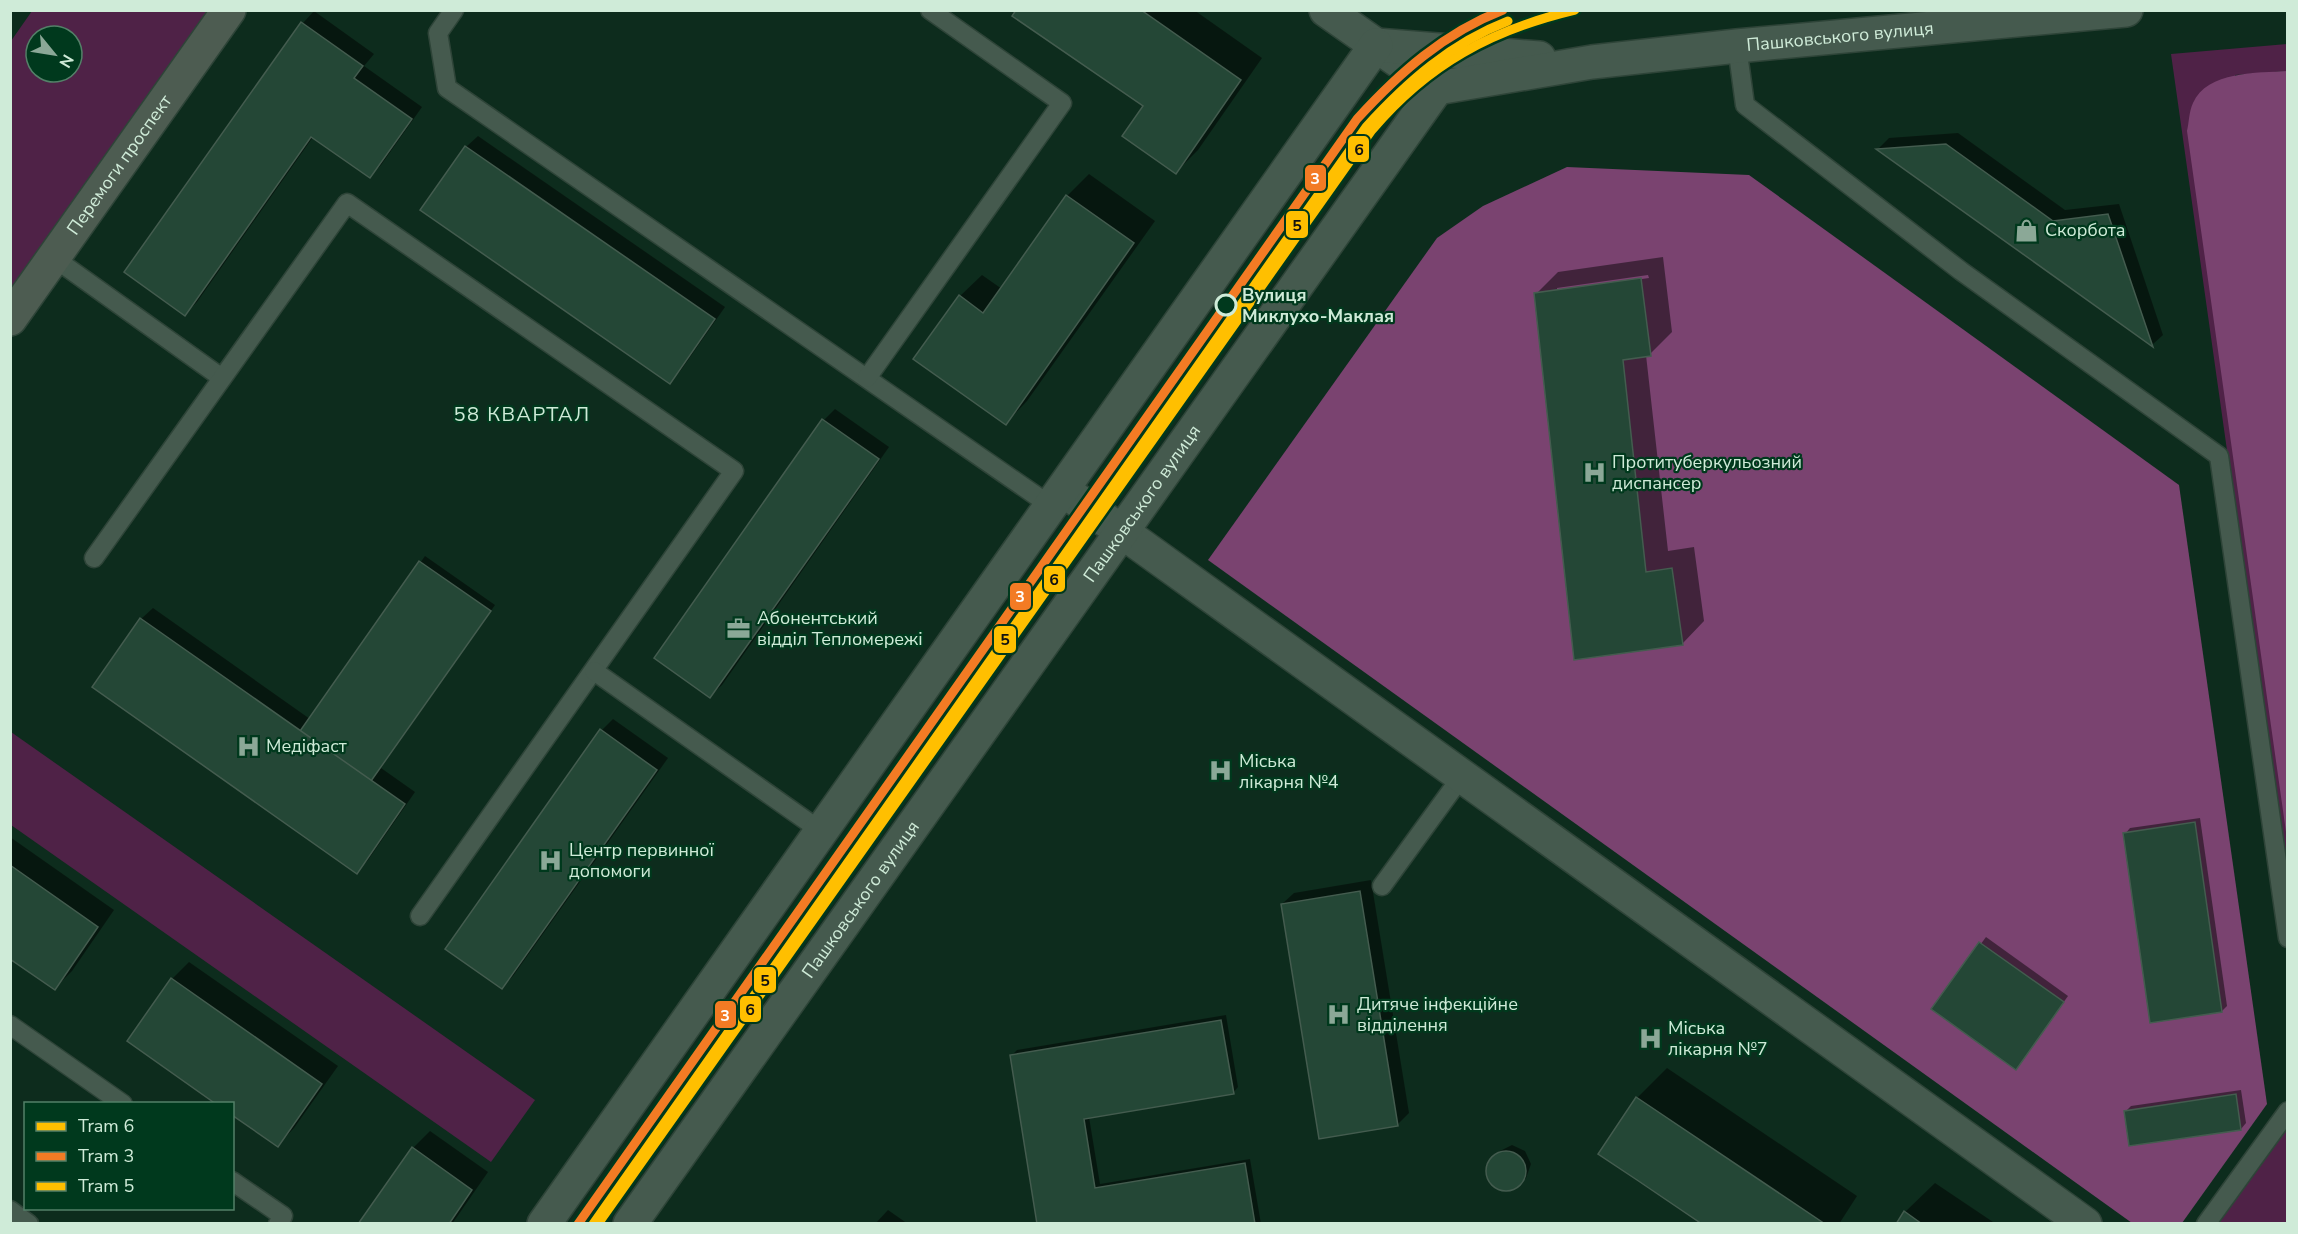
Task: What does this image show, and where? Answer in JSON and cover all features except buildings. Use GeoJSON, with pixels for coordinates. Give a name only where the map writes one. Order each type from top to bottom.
{"type":"FeatureCollection","features":[{"type":"Feature","properties":{"kind":"main road","name":"Перемоги проспект"},"geometry":{"type":"LineString","coordinates":[[10,319],[229,10]]}},
{"type":"Feature","properties":{"kind":"street"},"geometry":{"type":"LineString","coordinates":[[1326,10],[1437,88]]}},
{"type":"Feature","properties":{"kind":"street","name":"Пашковського вулиця"},"geometry":{"type":"LineString","coordinates":[[630,1224],[1437,88],[1592,62],[1737,46],[2126,10]]}},
{"type":"Feature","properties":{"kind":"street"},"geometry":{"type":"LineString","coordinates":[[544,1224],[1376,45]]}},
{"type":"Feature","properties":{"kind":"street","name":"Пашковського вулиця"},"geometry":{"type":"LineString","coordinates":[[1376,45],[1592,62]]}},
{"type":"Feature","properties":{"kind":"street"},"geometry":{"type":"LineString","coordinates":[[1057,498],[1121,531],[2085,1224]]}},
{"type":"Feature","properties":{"kind":"lane"},"geometry":{"type":"LineString","coordinates":[[454,10],[438,33],[447,88],[867,378],[1057,498]]}},
{"type":"Feature","properties":{"kind":"lane"},"geometry":{"type":"LineString","coordinates":[[867,378],[1062,102],[954,17],[930,10]]}},
{"type":"Feature","properties":{"kind":"lane"},"geometry":{"type":"LineString","coordinates":[[1737,46],[1745,105],[1961,270],[2218,456],[2288,938]]}},
{"type":"Feature","properties":{"kind":"lane"},"geometry":{"type":"LineString","coordinates":[[94,558],[348,202],[734,471],[420,916]]}},
{"type":"Feature","properties":{"kind":"lane"},"geometry":{"type":"LineString","coordinates":[[54,258],[222,378]]}},
{"type":"Feature","properties":{"kind":"lane"},"geometry":{"type":"LineString","coordinates":[[594,670],[821,831]]}},
{"type":"Feature","properties":{"kind":"lane"},"geometry":{"type":"LineString","coordinates":[[1383,886],[1462,776]]}},
{"type":"Feature","properties":{"kind":"lane"},"geometry":{"type":"LineString","coordinates":[[12,1029],[120,1102]]}},
{"type":"Feature","properties":{"kind":"lane"},"geometry":{"type":"LineString","coordinates":[[2206,1224],[2288,1111]]}},
{"type":"Feature","properties":{"kind":"lane"},"geometry":{"type":"LineString","coordinates":[[234,1182],[283,1216],[278,1224]]}},
{"type":"Feature","properties":{"kind":"lane"},"geometry":{"type":"LineString","coordinates":[[10,1210],[29,1224]]}},
{"type":"Feature","properties":{"kind":"shaded area"},"geometry":{"type":"Polygon","coordinates":[[[32,11],[209,11],[11,292],[11,41],[32,11]]]}},
{"type":"Feature","properties":{"kind":"shaded area"},"geometry":{"type":"Polygon","coordinates":[[[2287,44],[2287,71],[2235,75],[2287,839],[2287,875],[2171,54],[2287,44]]]}},
{"type":"Feature","properties":{"kind":"shaded area"},"geometry":{"type":"Polygon","coordinates":[[[2288,71],[2287,839],[2187,131],[2193,103],[2210,85],[2234,76],[2288,71]]]}},
{"type":"Feature","properties":{"kind":"shaded area"},"geometry":{"type":"Polygon","coordinates":[[[1567,167],[1749,175],[2179,485],[2267,1104],[2182,1223],[2132,1223],[1208,560],[1437,238],[1483,206],[1567,167]]]}},
{"type":"Feature","properties":{"kind":"shaded area"},"geometry":{"type":"Polygon","coordinates":[[[11,732],[535,1100],[491,1162],[11,825],[11,732]]]}},
{"type":"Feature","properties":{"kind":"shaded area"},"geometry":{"type":"Polygon","coordinates":[[[2287,1124],[2287,1223],[2216,1223],[2287,1124]]]}},
{"type":"Feature","properties":{"kind":"tram line","name":"3"},"geometry":{"type":"LineString","coordinates":[[578,1224],[1357,119],[1406,70],[1442,42],[1461,30],[1503,10]]}},
{"type":"Feature","properties":{"kind":"tram line","name":"6"},"geometry":{"type":"LineString","coordinates":[[598,1224],[1372,130],[1416,86],[1463,53],[1516,28],[1575,10]]}},
{"type":"Feature","properties":{"kind":"tram line","name":"5"},"geometry":{"type":"LineString","coordinates":[[593,1224],[1366,127],[1431,65],[1487,30],[1508,21]]}},
{"type":"Feature","properties":{"kind":"place","name":"Скорбота"},"geometry":{"type":"Point","coordinates":[2027,230]}},
{"type":"Feature","properties":{"kind":"place","name":"Вулиця Миклухо-Маклая"},"geometry":{"type":"Point","coordinates":[1226,305]}},
{"type":"Feature","properties":{"kind":"place","name":"Протитуберкульозний диспансер"},"geometry":{"type":"Point","coordinates":[1594,472]}},
{"type":"Feature","properties":{"kind":"place","name":"Абонентський відділ Тепломережі"},"geometry":{"type":"Point","coordinates":[739,628]}},
{"type":"Feature","properties":{"kind":"place","name":"Медіфаст"},"geometry":{"type":"Point","coordinates":[248,746]}},
{"type":"Feature","properties":{"kind":"place","name":"Міська лікарня №4"},"geometry":{"type":"Point","coordinates":[1221,771]}},
{"type":"Feature","properties":{"kind":"place","name":"Центр первинної допомоги"},"geometry":{"type":"Point","coordinates":[551,860]}},
{"type":"Feature","properties":{"kind":"place","name":"Дитяче інфекційне відділення"},"geometry":{"type":"Point","coordinates":[1339,1014]}},
{"type":"Feature","properties":{"kind":"place","name":"Міська лікарня №7"},"geometry":{"type":"Point","coordinates":[1650,1038]}},
{"type":"Feature","properties":{"kind":"district","name":"58 КВАРТАЛ"},"geometry":{"type":"Point","coordinates":[522,414]}}]}
